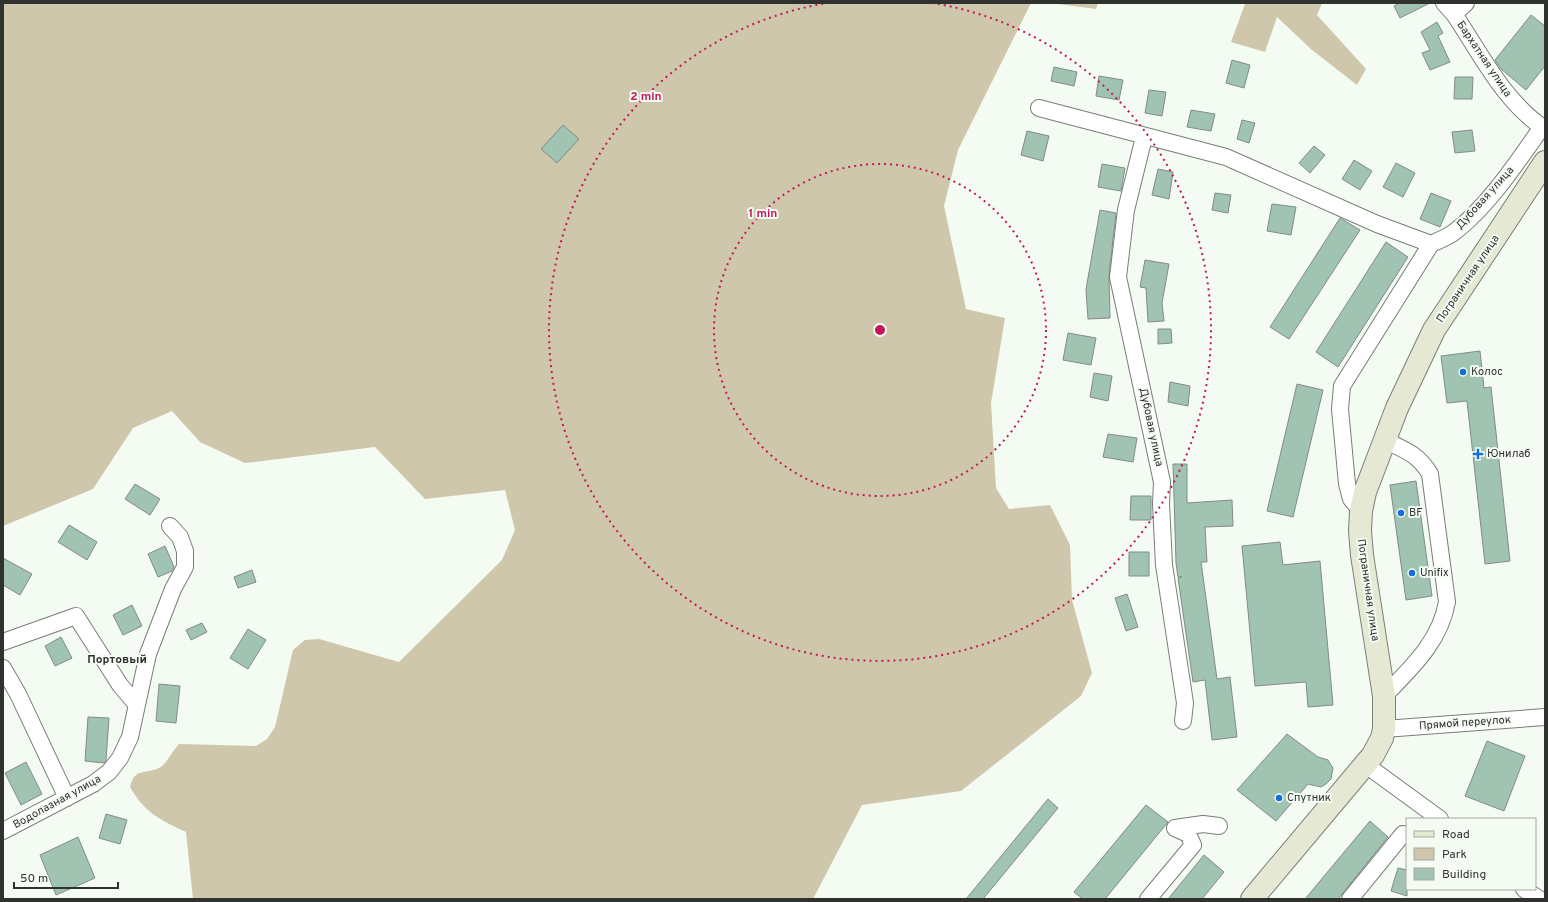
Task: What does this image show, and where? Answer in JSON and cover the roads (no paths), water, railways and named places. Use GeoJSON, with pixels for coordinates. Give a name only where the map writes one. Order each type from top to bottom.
{"type":"FeatureCollection","features":[{"type":"Feature","properties":{"kind":"main road","name":"Пограничная улица"},"geometry":{"type":"LineString","coordinates":[[1252,899],[1366,764],[1378,746],[1384,729],[1384,696],[1362,555],[1360,530],[1361,511],[1365,492],[1400,401],[1434,330],[1545,162]]}},
{"type":"Feature","properties":{"kind":"street"},"geometry":{"type":"LineString","coordinates":[[1449,8],[1466,3]]}},
{"type":"Feature","properties":{"kind":"street","name":"Бархатная улица"},"geometry":{"type":"LineString","coordinates":[[1449,8],[1508,96],[1543,128]]}},
{"type":"Feature","properties":{"kind":"street"},"geometry":{"type":"LineString","coordinates":[[1039,108],[1226,158],[1338,205],[1377,224],[1431,244],[1342,386],[1340,409],[1347,484],[1351,499],[1361,511]]}},
{"type":"Feature","properties":{"kind":"street","name":"Дубовая улица"},"geometry":{"type":"LineString","coordinates":[[1431,244],[1452,233],[1472,215],[1507,176],[1543,128]]}},
{"type":"Feature","properties":{"kind":"street","name":"Дубовая улица"},"geometry":{"type":"LineString","coordinates":[[1144,137],[1126,210],[1118,277],[1162,482],[1161,504],[1164,565],[1184,703],[1183,721]]}},
{"type":"Feature","properties":{"kind":"street"},"geometry":{"type":"LineString","coordinates":[[1384,440],[1414,454],[1424,463],[1430,474],[1447,602],[1445,617],[1439,631],[1423,656],[1384,696]]}},
{"type":"Feature","properties":{"kind":"street","name":"Водолазная улица"},"geometry":{"type":"LineString","coordinates":[[3,831],[93,784],[109,772],[120,758],[130,737],[148,654],[173,589],[185,567],[185,550],[180,537],[170,526]]}},
{"type":"Feature","properties":{"kind":"street"},"geometry":{"type":"LineString","coordinates":[[3,642],[76,616],[120,685],[137,705]]}},
{"type":"Feature","properties":{"kind":"street"},"geometry":{"type":"LineString","coordinates":[[3,668],[18,694],[67,798]]}},
{"type":"Feature","properties":{"kind":"street","name":"Прямой переулок"},"geometry":{"type":"LineString","coordinates":[[1384,729],[1545,717]]}},
{"type":"Feature","properties":{"kind":"street"},"geometry":{"type":"LineString","coordinates":[[1366,764],[1439,818]]}},
{"type":"Feature","properties":{"kind":"street"},"geometry":{"type":"LineString","coordinates":[[1148,899],[1193,845],[1188,834],[1174,828],[1203,824],[1219,826]]}},
{"type":"Feature","properties":{"kind":"street"},"geometry":{"type":"LineString","coordinates":[[1350,899],[1403,834],[1406,835]]}},
{"type":"Feature","properties":{"kind":"street"},"geometry":{"type":"LineString","coordinates":[[1526,890],[1539,899]]}},
{"type":"Feature","properties":{"kind":"place","name":"Колос"},"geometry":{"type":"Point","coordinates":[1463,372]}},
{"type":"Feature","properties":{"kind":"place","name":"Юнилаб"},"geometry":{"type":"Point","coordinates":[1478,454]}},
{"type":"Feature","properties":{"kind":"place","name":"BF"},"geometry":{"type":"Point","coordinates":[1401,513]}},
{"type":"Feature","properties":{"kind":"place","name":"Unifix"},"geometry":{"type":"Point","coordinates":[1412,573]}},
{"type":"Feature","properties":{"kind":"place","name":"Спутник"},"geometry":{"type":"Point","coordinates":[1279,798]}},
{"type":"Feature","properties":{"kind":"district","name":"Портовый"},"geometry":{"type":"Point","coordinates":[117,660]}}]}
